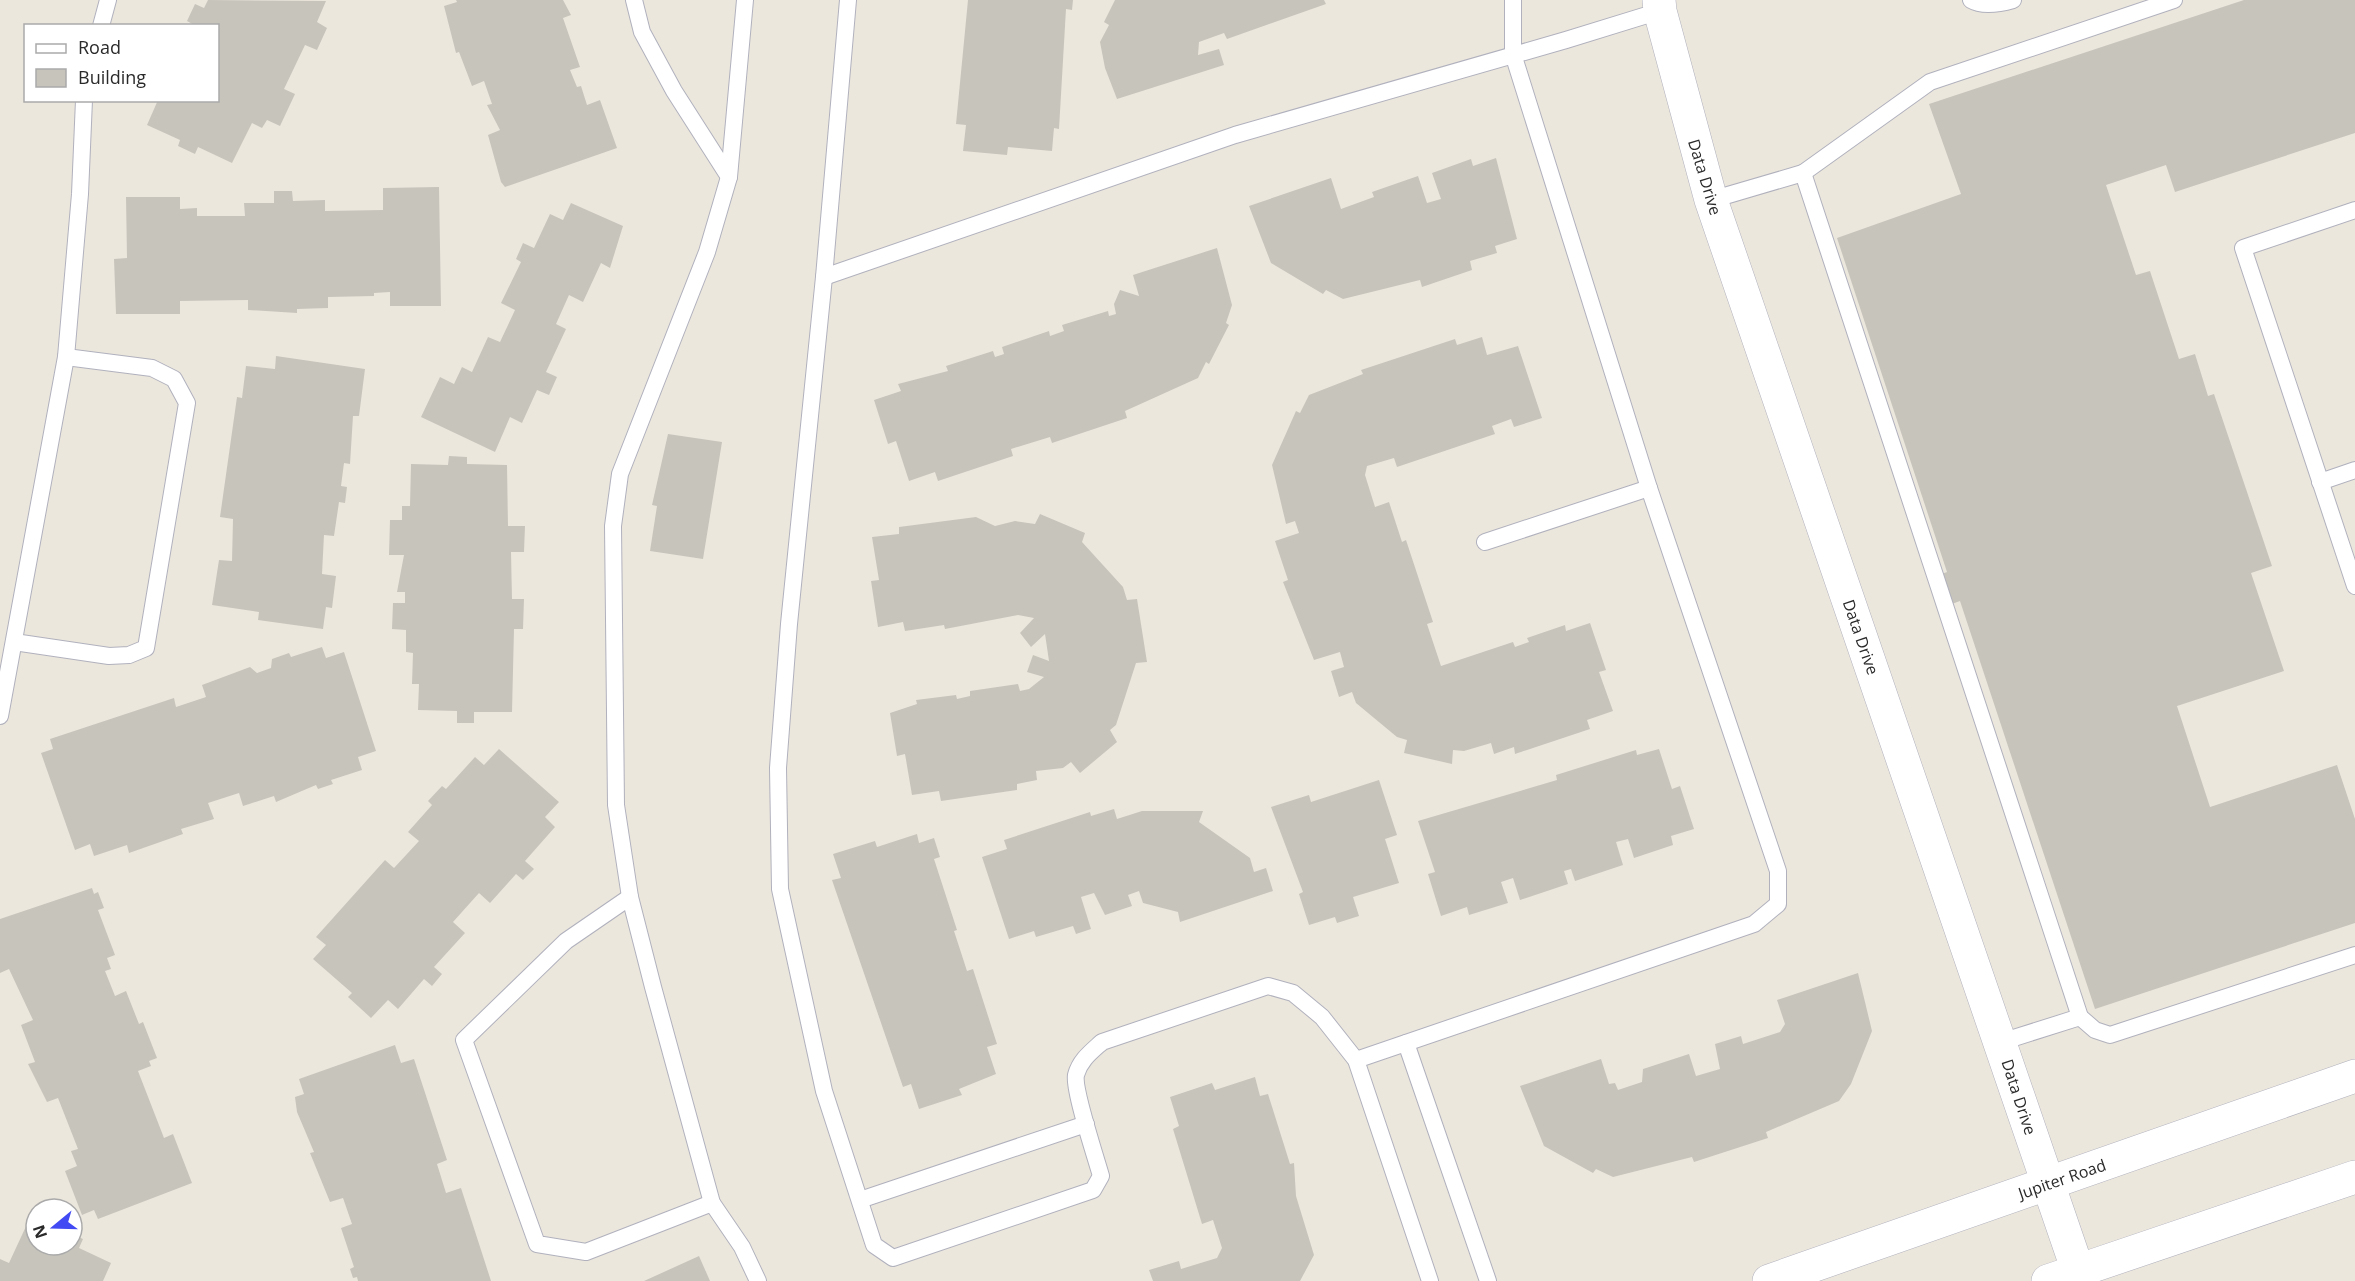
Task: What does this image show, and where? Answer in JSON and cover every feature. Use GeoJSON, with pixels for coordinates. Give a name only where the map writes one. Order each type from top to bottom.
{"type":"FeatureCollection","features":[{"type":"Feature","properties":{"kind":"street","name":"Data Drive"},"geometry":{"type":"LineString","coordinates":[[1659,6],[1711,200],[2048,1184],[2063,1276]]}},
{"type":"Feature","properties":{"kind":"street","name":"Jupiter Road"},"geometry":{"type":"LineString","coordinates":[[1769,1281],[2355,1076]]}},
{"type":"Feature","properties":{"kind":"street"},"geometry":{"type":"LineString","coordinates":[[2063,1276],[2355,1177]]}},
{"type":"Feature","properties":{"kind":"lane"},"geometry":{"type":"LineString","coordinates":[[102,24],[108,0]]}},
{"type":"Feature","properties":{"kind":"lane"},"geometry":{"type":"LineString","coordinates":[[634,0],[642,32],[647,42],[674,91],[729,177]]}},
{"type":"Feature","properties":{"kind":"lane"},"geometry":{"type":"LineString","coordinates":[[745,0],[729,177],[707,252],[620,474],[613,526],[616,805],[630,897],[652,987],[712,1203],[742,1247],[758,1281]]}},
{"type":"Feature","properties":{"kind":"lane"},"geometry":{"type":"LineString","coordinates":[[848,0],[824,277],[789,624],[778,768],[780,889],[824,1090],[874,1245],[893,1258],[1093,1190],[1101,1176],[1075,1077],[1084,1058],[1102,1042],[1268,986],[1293,993],[1322,1017],[1356,1060],[1430,1281]]}},
{"type":"Feature","properties":{"kind":"lane"},"geometry":{"type":"LineString","coordinates":[[1356,1060],[1754,924],[1778,904],[1778,872],[1649,488],[1513,54],[1513,0]]}},
{"type":"Feature","properties":{"kind":"lane"},"geometry":{"type":"LineString","coordinates":[[1971,0],[1976,3],[1999,5],[2013,0]]}},
{"type":"Feature","properties":{"kind":"lane"},"geometry":{"type":"LineString","coordinates":[[1711,200],[1803,173],[1930,82],[2174,0]]}},
{"type":"Feature","properties":{"kind":"lane"},"geometry":{"type":"LineString","coordinates":[[824,277],[1234,135],[1566,40],[1659,6]]}},
{"type":"Feature","properties":{"kind":"lane"},"geometry":{"type":"LineString","coordinates":[[0,716],[66,357],[80,194],[84,102]]}},
{"type":"Feature","properties":{"kind":"lane"},"geometry":{"type":"LineString","coordinates":[[1803,173],[2080,1017],[2096,1030],[2110,1035],[2355,955]]}},
{"type":"Feature","properties":{"kind":"lane"},"geometry":{"type":"LineString","coordinates":[[2355,210],[2242,248],[2355,586]]}},
{"type":"Feature","properties":{"kind":"lane"},"geometry":{"type":"LineString","coordinates":[[14,642],[109,656],[129,655],[146,648],[187,403],[174,379],[152,368],[66,357]]}},
{"type":"Feature","properties":{"kind":"lane"},"geometry":{"type":"LineString","coordinates":[[2320,482],[2355,470]]}},
{"type":"Feature","properties":{"kind":"lane"},"geometry":{"type":"LineString","coordinates":[[1485,542],[1649,488]]}},
{"type":"Feature","properties":{"kind":"lane"},"geometry":{"type":"LineString","coordinates":[[630,897],[566,941],[464,1040],[537,1244],[586,1252],[712,1203]]}},
{"type":"Feature","properties":{"kind":"lane"},"geometry":{"type":"LineString","coordinates":[[2001,1042],[2080,1017]]}},
{"type":"Feature","properties":{"kind":"lane"},"geometry":{"type":"LineString","coordinates":[[1406,1043],[1488,1281]]}},
{"type":"Feature","properties":{"kind":"lane"},"geometry":{"type":"LineString","coordinates":[[860,1200],[1086,1124]]}},
{"type":"Feature","properties":{"kind":"building"},"geometry":{"type":"Polygon","coordinates":[[[208,0],[326,1],[317,22],[327,28],[317,50],[305,45],[284,89],[295,94],[280,126],[267,120],[262,128],[252,123],[232,163],[198,147],[195,154],[178,146],[180,140],[147,125],[157,102],[219,102],[219,24],[192,24],[187,21],[195,4],[204,8],[208,0]]]}},
{"type":"Feature","properties":{"kind":"building"},"geometry":{"type":"Polygon","coordinates":[[[456,0],[563,0],[571,15],[563,18],[580,67],[570,70],[577,87],[581,86],[587,105],[600,100],[617,148],[505,187],[501,182],[488,135],[500,130],[487,105],[492,104],[484,81],[472,86],[459,52],[456,53],[444,6],[457,2],[456,0]]]}},
{"type":"Feature","properties":{"kind":"building"},"geometry":{"type":"Polygon","coordinates":[[[968,0],[1073,0],[1072,10],[1066,9],[1059,129],[1054,128],[1052,151],[1008,147],[1007,155],[963,151],[966,125],[956,124],[968,0]]]}},
{"type":"Feature","properties":{"kind":"building"},"geometry":{"type":"Polygon","coordinates":[[[1115,0],[1324,0],[1326,4],[1227,39],[1224,33],[1199,42],[1198,55],[1219,49],[1224,65],[1117,99],[1105,68],[1100,42],[1109,25],[1104,22],[1115,0]]]}},
{"type":"Feature","properties":{"kind":"building"},"geometry":{"type":"Polygon","coordinates":[[[2244,0],[2355,0],[2355,133],[2175,192],[2166,165],[2106,185],[2136,275],[2150,271],[2179,359],[2195,354],[2208,396],[2214,394],[2272,566],[2251,573],[2284,671],[2177,706],[2210,807],[2337,765],[2355,819],[2355,923],[2095,1009],[1960,601],[1949,605],[1939,575],[1947,572],[1837,238],[1961,194],[1929,104],[2244,0]]]}},
{"type":"Feature","properties":{"kind":"building"},"geometry":{"type":"Polygon","coordinates":[[[1496,158],[1517,239],[1495,246],[1497,253],[1470,261],[1472,270],[1422,287],[1420,280],[1343,299],[1326,290],[1323,294],[1271,263],[1249,206],[1331,178],[1341,209],[1374,197],[1372,192],[1418,176],[1427,203],[1441,199],[1432,173],[1471,159],[1473,166],[1496,158]]]}},
{"type":"Feature","properties":{"kind":"building"},"geometry":{"type":"Polygon","coordinates":[[[439,187],[441,306],[390,306],[390,292],[374,293],[374,296],[328,297],[328,308],[297,309],[297,313],[248,310],[248,300],[180,301],[180,314],[116,314],[114,259],[127,258],[126,197],[180,197],[180,209],[197,208],[197,216],[245,216],[244,203],[274,203],[274,191],[292,191],[293,201],[325,200],[325,211],[383,210],[383,188],[439,187]]]}},
{"type":"Feature","properties":{"kind":"building"},"geometry":{"type":"Polygon","coordinates":[[[571,203],[623,226],[610,268],[601,263],[583,302],[569,295],[556,324],[566,329],[546,372],[557,377],[549,395],[537,390],[522,423],[510,417],[495,452],[421,417],[440,377],[454,384],[462,367],[472,372],[488,337],[500,342],[515,310],[501,303],[521,262],[516,259],[523,243],[534,248],[550,214],[563,220],[571,203]]]}},
{"type":"Feature","properties":{"kind":"building"},"geometry":{"type":"Polygon","coordinates":[[[1217,248],[1232,305],[1226,323],[1229,325],[1209,364],[1206,362],[1198,378],[1125,411],[1127,418],[1052,443],[1050,437],[1011,449],[1013,456],[938,481],[935,472],[909,481],[896,441],[888,444],[874,400],[901,391],[898,384],[948,371],[946,366],[993,351],[995,357],[1004,354],[1002,347],[1049,331],[1050,336],[1064,331],[1062,325],[1108,311],[1109,316],[1116,314],[1114,304],[1120,290],[1139,296],[1133,275],[1217,248]]]}},
{"type":"Feature","properties":{"kind":"building"},"geometry":{"type":"Polygon","coordinates":[[[1482,337],[1487,355],[1518,346],[1542,418],[1514,427],[1511,419],[1492,426],[1495,434],[1397,467],[1394,458],[1367,466],[1365,475],[1375,507],[1389,502],[1402,542],[1406,540],[1433,622],[1427,624],[1441,666],[1513,642],[1515,647],[1529,642],[1527,638],[1565,625],[1566,631],[1590,623],[1606,670],[1599,672],[1613,711],[1587,720],[1590,729],[1515,754],[1514,747],[1494,754],[1491,743],[1464,751],[1453,750],[1452,764],[1404,753],[1407,740],[1397,737],[1356,703],[1352,692],[1339,697],[1331,671],[1344,667],[1340,652],[1314,660],[1283,582],[1288,580],[1275,541],[1299,533],[1295,521],[1286,524],[1272,465],[1296,411],[1300,413],[1309,395],[1363,374],[1361,370],[1455,339],[1457,345],[1482,337]]]}},
{"type":"Feature","properties":{"kind":"building"},"geometry":{"type":"Polygon","coordinates":[[[276,356],[365,369],[359,416],[353,416],[350,464],[344,463],[341,486],[347,487],[345,503],[339,502],[334,536],[324,535],[322,574],[336,576],[332,608],[326,607],[323,629],[258,620],[259,612],[212,605],[219,560],[232,561],[233,519],[220,517],[237,397],[242,398],[246,366],[275,369],[276,356]]]}},
{"type":"Feature","properties":{"kind":"building"},"geometry":{"type":"Polygon","coordinates":[[[668,434],[722,442],[703,559],[650,551],[657,506],[652,505],[668,434]]]}},
{"type":"Feature","properties":{"kind":"building"},"geometry":{"type":"Polygon","coordinates":[[[449,456],[467,457],[467,464],[507,465],[508,526],[525,526],[524,552],[511,552],[512,599],[524,599],[523,629],[514,629],[512,712],[474,712],[474,723],[457,723],[457,711],[418,710],[419,684],[412,684],[413,653],[406,652],[406,630],[392,629],[393,603],[405,603],[405,592],[397,592],[404,555],[389,555],[390,520],[402,520],[402,506],[410,506],[411,464],[448,465],[449,456]]]}},
{"type":"Feature","properties":{"kind":"building"},"geometry":{"type":"Polygon","coordinates":[[[1040,514],[1085,533],[1082,542],[1123,587],[1127,600],[1137,599],[1147,662],[1136,663],[1116,725],[1110,730],[1117,742],[1080,773],[1071,762],[1063,768],[1036,771],[1037,780],[1017,784],[1017,790],[941,801],[939,791],[912,795],[905,754],[897,756],[890,713],[917,704],[916,700],[956,695],[957,699],[970,696],[970,691],[1018,684],[1020,691],[1029,689],[1044,677],[1027,672],[1033,655],[1049,661],[1045,634],[1031,647],[1020,633],[1034,618],[1018,615],[945,629],[944,625],[905,631],[903,622],[878,627],[871,581],[879,580],[872,537],[899,534],[899,527],[976,517],[995,526],[1015,521],[1035,524],[1040,514]]]}},
{"type":"Feature","properties":{"kind":"building"},"geometry":{"type":"Polygon","coordinates":[[[322,647],[326,658],[344,652],[376,751],[358,757],[362,770],[331,780],[333,784],[318,789],[316,785],[276,802],[274,796],[243,806],[239,793],[208,803],[214,819],[181,829],[183,834],[129,853],[127,845],[94,856],[90,844],[75,850],[41,753],[53,749],[50,739],[174,698],[176,707],[206,697],[202,685],[250,667],[257,673],[271,668],[272,659],[289,653],[291,657],[322,647]]]}},
{"type":"Feature","properties":{"kind":"building"},"geometry":{"type":"Polygon","coordinates":[[[499,749],[559,802],[545,817],[555,827],[525,861],[534,869],[523,880],[516,874],[490,903],[479,893],[453,922],[465,933],[434,967],[442,974],[432,986],[424,979],[398,1009],[388,1000],[371,1018],[348,997],[352,993],[313,959],[326,945],[316,937],[385,860],[394,868],[419,841],[408,832],[432,805],[428,801],[442,786],[446,789],[475,757],[484,765],[499,749]]]}},
{"type":"Feature","properties":{"kind":"building"},"geometry":{"type":"Polygon","coordinates":[[[1659,749],[1672,789],[1680,786],[1694,829],[1671,836],[1673,845],[1634,858],[1628,839],[1616,842],[1623,865],[1575,881],[1571,869],[1564,871],[1568,884],[1520,900],[1513,878],[1501,882],[1508,903],[1469,915],[1467,907],[1441,916],[1428,874],[1435,872],[1418,821],[1557,780],[1556,775],[1636,750],[1637,755],[1659,749]]]}},
{"type":"Feature","properties":{"kind":"building"},"geometry":{"type":"Polygon","coordinates":[[[1379,780],[1397,835],[1385,839],[1399,883],[1353,897],[1359,916],[1337,923],[1335,917],[1309,925],[1299,894],[1303,892],[1271,807],[1309,795],[1311,802],[1379,780]]]}},
{"type":"Feature","properties":{"kind":"building"},"geometry":{"type":"Polygon","coordinates":[[[1114,809],[1117,819],[1142,811],[1203,811],[1199,822],[1250,858],[1254,872],[1266,868],[1273,891],[1180,922],[1178,912],[1143,903],[1139,891],[1128,895],[1132,906],[1105,915],[1094,893],[1081,897],[1091,929],[1076,934],[1073,926],[1036,937],[1034,931],[1009,939],[982,857],[1007,849],[1004,840],[1090,812],[1091,816],[1114,809]]]}},
{"type":"Feature","properties":{"kind":"building"},"geometry":{"type":"Polygon","coordinates":[[[917,834],[919,843],[934,838],[940,857],[934,859],[957,930],[954,931],[967,971],[973,969],[997,1044],[987,1047],[996,1074],[959,1089],[962,1095],[919,1109],[911,1084],[903,1087],[832,880],[841,878],[833,854],[875,841],[877,847],[917,834]]]}},
{"type":"Feature","properties":{"kind":"building"},"geometry":{"type":"Polygon","coordinates":[[[92,888],[94,894],[98,892],[104,908],[98,910],[115,955],[107,958],[111,969],[105,971],[115,996],[126,991],[139,1024],[143,1022],[157,1058],[149,1061],[151,1066],[138,1071],[164,1138],[173,1134],[192,1183],[98,1219],[94,1210],[84,1214],[84,1197],[75,1197],[65,1171],[77,1166],[71,1151],[78,1149],[58,1098],[47,1102],[28,1064],[35,1062],[21,1025],[33,1020],[9,969],[0,973],[0,919],[92,888]]]}},
{"type":"Feature","properties":{"kind":"building"},"geometry":{"type":"Polygon","coordinates":[[[1858,973],[1872,1031],[1851,1084],[1839,1101],[1766,1132],[1768,1138],[1694,1162],[1692,1157],[1613,1177],[1596,1169],[1593,1173],[1544,1146],[1520,1086],[1601,1059],[1609,1084],[1615,1083],[1618,1090],[1642,1082],[1643,1069],[1689,1054],[1696,1076],[1720,1069],[1715,1044],[1741,1036],[1743,1044],[1780,1032],[1785,1024],[1777,1000],[1858,973]]]}},
{"type":"Feature","properties":{"kind":"building"},"geometry":{"type":"Polygon","coordinates":[[[395,1045],[401,1063],[414,1059],[447,1160],[437,1164],[446,1193],[461,1188],[491,1281],[358,1281],[357,1277],[353,1278],[350,1269],[354,1267],[341,1228],[352,1224],[343,1198],[330,1202],[310,1153],[314,1152],[297,1112],[295,1097],[304,1094],[299,1079],[395,1045]]]}},
{"type":"Feature","properties":{"kind":"building"},"geometry":{"type":"Polygon","coordinates":[[[1255,1077],[1260,1096],[1268,1094],[1290,1164],[1294,1163],[1296,1196],[1314,1255],[1300,1281],[1153,1281],[1149,1270],[1179,1261],[1181,1269],[1217,1258],[1222,1248],[1213,1220],[1202,1224],[1173,1129],[1179,1126],[1170,1097],[1212,1083],[1215,1090],[1255,1077]]]}},
{"type":"Feature","properties":{"kind":"building"},"geometry":{"type":"Polygon","coordinates":[[[24,1231],[24,1257],[84,1257],[84,1250],[111,1263],[103,1281],[0,1281],[0,1259],[9,1263],[24,1231]]]}},
{"type":"Feature","properties":{"kind":"building"},"geometry":{"type":"Polygon","coordinates":[[[699,1256],[710,1281],[644,1281],[699,1256]]]}}]}
